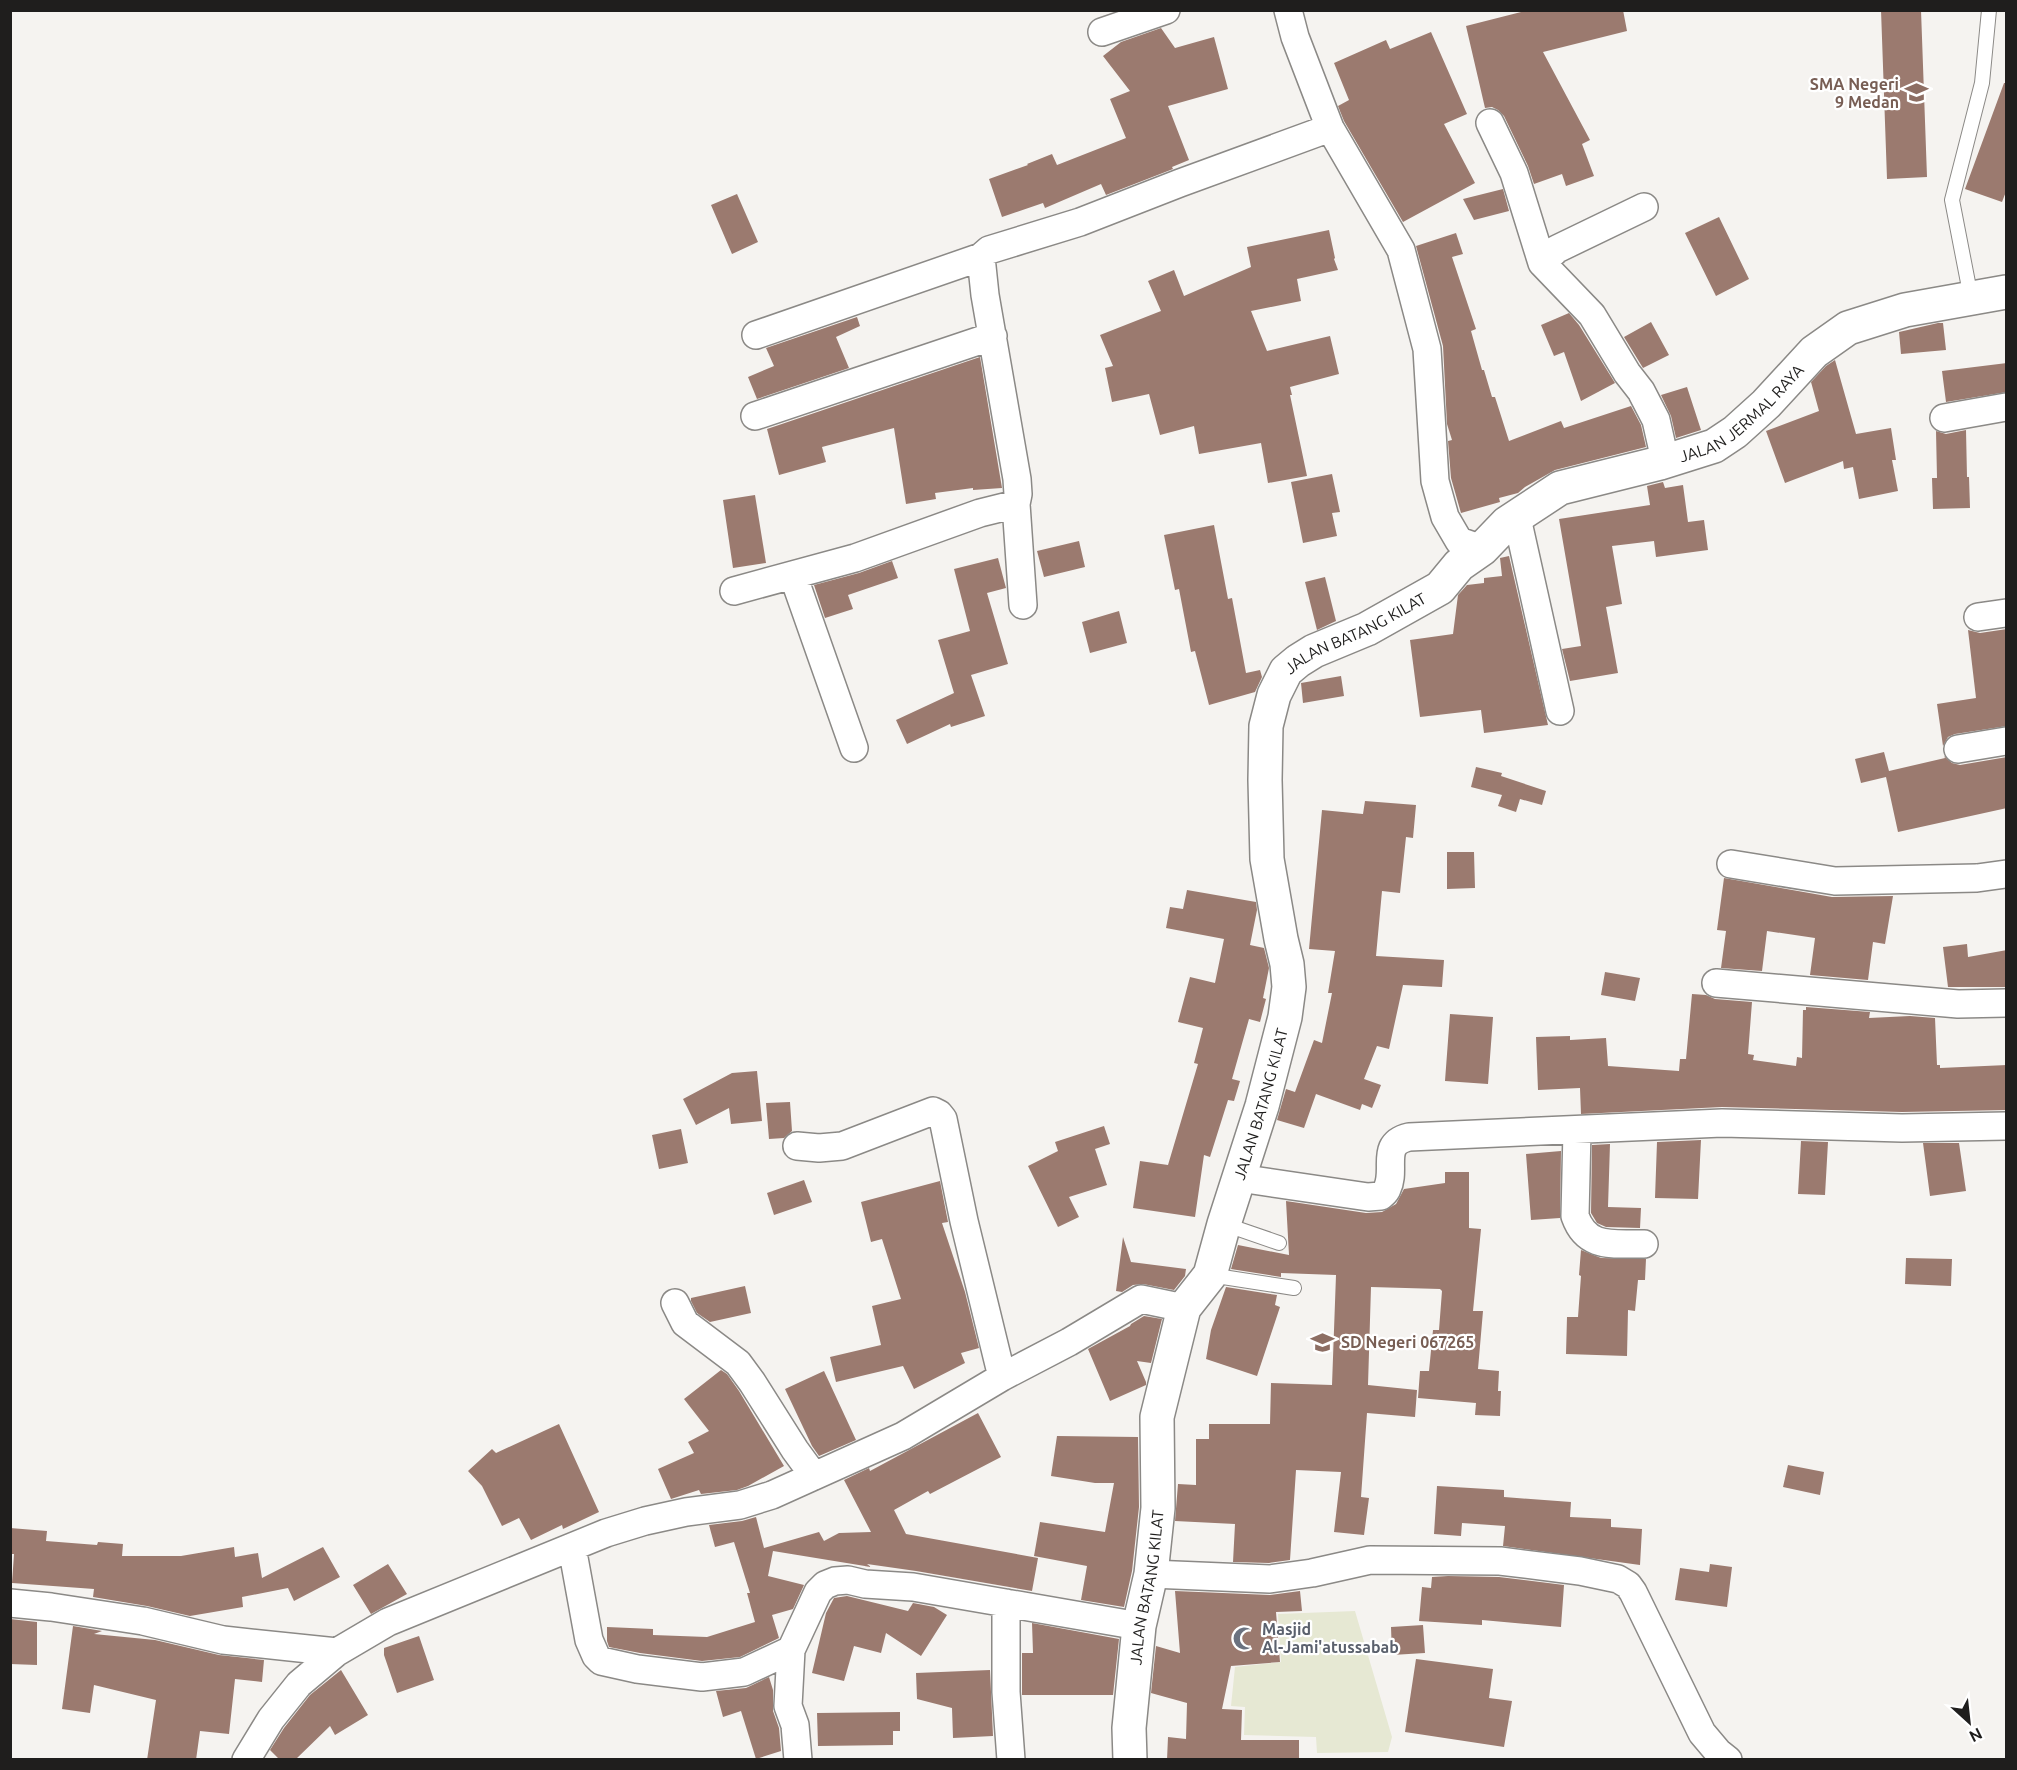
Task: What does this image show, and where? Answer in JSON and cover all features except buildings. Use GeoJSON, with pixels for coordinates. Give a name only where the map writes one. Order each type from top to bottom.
{"type":"FeatureCollection","features":[{"type":"Feature","properties":{"kind":"street"},"geometry":{"type":"LineString","coordinates":[[1102,32],[1166,10]]}},
{"type":"Feature","properties":{"kind":"street"},"geometry":{"type":"LineString","coordinates":[[1288,10],[1295,37],[1330,129],[1401,250],[1427,349],[1435,482],[1445,517],[1459,541],[1482,549]]}},
{"type":"Feature","properties":{"kind":"street"},"geometry":{"type":"LineString","coordinates":[[1490,123],[1514,173],[1542,263],[1592,315],[1627,373],[1641,391],[1656,420],[1663,451],[1660,463]]}},
{"type":"Feature","properties":{"kind":"street"},"geometry":{"type":"LineString","coordinates":[[756,335],[981,257],[990,250],[1080,222],[1330,129]]}},
{"type":"Feature","properties":{"kind":"street"},"geometry":{"type":"LineString","coordinates":[[1542,263],[1557,249],[1644,207]]}},
{"type":"Feature","properties":{"kind":"street"},"geometry":{"type":"LineString","coordinates":[[981,257],[985,295],[1017,479],[1016,504],[1023,605]]}},
{"type":"Feature","properties":{"kind":"street","name":"JALAN JERMAL RAYA"},"geometry":{"type":"LineString","coordinates":[[1482,549],[1507,523],[1560,488],[1660,463],[1714,446],[1735,432],[1766,404],[1814,352],[1848,328],[1905,310],[2007,292]]}},
{"type":"Feature","properties":{"kind":"street"},"geometry":{"type":"LineString","coordinates":[[755,416],[993,336]]}},
{"type":"Feature","properties":{"kind":"street"},"geometry":{"type":"LineString","coordinates":[[1944,418],[2007,407]]}},
{"type":"Feature","properties":{"kind":"street"},"geometry":{"type":"LineString","coordinates":[[734,591],[855,558],[980,513],[1016,504]]}},
{"type":"Feature","properties":{"kind":"street"},"geometry":{"type":"LineString","coordinates":[[1517,518],[1560,711]]}},
{"type":"Feature","properties":{"kind":"street","name":"JALAN BATANG KILAT"},"geometry":{"type":"LineString","coordinates":[[1130,1760],[1129,1728],[1139,1626],[1150,1574],[1158,1508],[1157,1417],[1184,1308],[1210,1275],[1278,1052],[1289,987],[1287,964],[1267,860],[1266,726],[1274,695],[1286,671],[1298,661],[1314,651],[1411,606],[1440,588],[1459,565],[1482,549]]}},
{"type":"Feature","properties":{"kind":"street"},"geometry":{"type":"LineString","coordinates":[[793,575],[854,748]]}},
{"type":"Feature","properties":{"kind":"street"},"geometry":{"type":"LineString","coordinates":[[1978,617],[2007,613]]}},
{"type":"Feature","properties":{"kind":"street"},"geometry":{"type":"LineString","coordinates":[[1959,749],[2007,741]]}},
{"type":"Feature","properties":{"kind":"street"},"geometry":{"type":"LineString","coordinates":[[1731,864],[1835,881],[1977,878],[2007,873]]}},
{"type":"Feature","properties":{"kind":"street"},"geometry":{"type":"LineString","coordinates":[[1716,983],[1958,1004],[2007,1003]]}},
{"type":"Feature","properties":{"kind":"street"},"geometry":{"type":"LineString","coordinates":[[796,1146],[819,1148],[842,1146],[933,1111],[939,1114],[943,1119],[963,1221],[1002,1377]]}},
{"type":"Feature","properties":{"kind":"street"},"geometry":{"type":"LineString","coordinates":[[1239,1178],[1368,1197],[1381,1196],[1388,1189],[1393,1147],[1400,1139],[1409,1137],[1722,1123],[1902,1128],[2007,1126]]}},
{"type":"Feature","properties":{"kind":"street"},"geometry":{"type":"LineString","coordinates":[[1577,1131],[1575,1216],[1579,1227],[1588,1238],[1599,1243],[1644,1244]]}},
{"type":"Feature","properties":{"kind":"street"},"geometry":{"type":"LineString","coordinates":[[246,1760],[283,1702],[299,1684],[337,1652],[388,1622],[572,1547],[645,1521],[686,1512],[740,1505],[772,1495],[903,1436],[1141,1299],[1184,1308]]}},
{"type":"Feature","properties":{"kind":"street"},"geometry":{"type":"LineString","coordinates":[[675,1303],[685,1323],[738,1363],[814,1476]]}},
{"type":"Feature","properties":{"kind":"street"},"geometry":{"type":"LineString","coordinates":[[572,1547],[589,1640],[596,1656],[601,1661],[637,1669],[702,1677],[744,1672],[791,1650]]}},
{"type":"Feature","properties":{"kind":"street"},"geometry":{"type":"LineString","coordinates":[[1150,1574],[1270,1579],[1312,1573],[1370,1560],[1500,1562],[1580,1571],[1618,1580],[1628,1585],[1633,1592],[1702,1733],[1728,1760]]}},
{"type":"Feature","properties":{"kind":"street"},"geometry":{"type":"LineString","coordinates":[[798,1760],[795,1725],[788,1706],[791,1650],[818,1592],[825,1585],[835,1581],[848,1580],[864,1584],[913,1587],[1139,1626]]}},
{"type":"Feature","properties":{"kind":"street"},"geometry":{"type":"LineString","coordinates":[[10,1603],[51,1606],[143,1622],[223,1640],[337,1652]]}},
{"type":"Feature","properties":{"kind":"street"},"geometry":{"type":"LineString","coordinates":[[1006,1603],[1006,1692],[1011,1760]]}},
{"type":"Feature","properties":{"kind":"lane"},"geometry":{"type":"LineString","coordinates":[[1971,298],[1952,200],[1982,83],[1989,10]]}},
{"type":"Feature","properties":{"kind":"lane"},"geometry":{"type":"LineString","coordinates":[[1224,1224],[1279,1243]]}},
{"type":"Feature","properties":{"kind":"lane"},"geometry":{"type":"LineString","coordinates":[[1210,1275],[1294,1288]]}},
{"type":"Feature","properties":{"kind":"green space"},"geometry":{"type":"Polygon","coordinates":[[[1355,1611],[1392,1737],[1388,1752],[1317,1753],[1316,1737],[1244,1735],[1245,1707],[1231,1706],[1235,1667],[1281,1662],[1278,1614],[1355,1611]]]}},
{"type":"Feature","properties":{"kind":"place","name":"SMA Negeri 9 Medan"},"geometry":{"type":"Point","coordinates":[1917,93]}},
{"type":"Feature","properties":{"kind":"place","name":"SD Negeri 067265"},"geometry":{"type":"Point","coordinates":[1323,1342]}},
{"type":"Feature","properties":{"kind":"place","name":"Masjid Al-Jami'atussabab"},"geometry":{"type":"Point","coordinates":[1244,1638]}}]}
